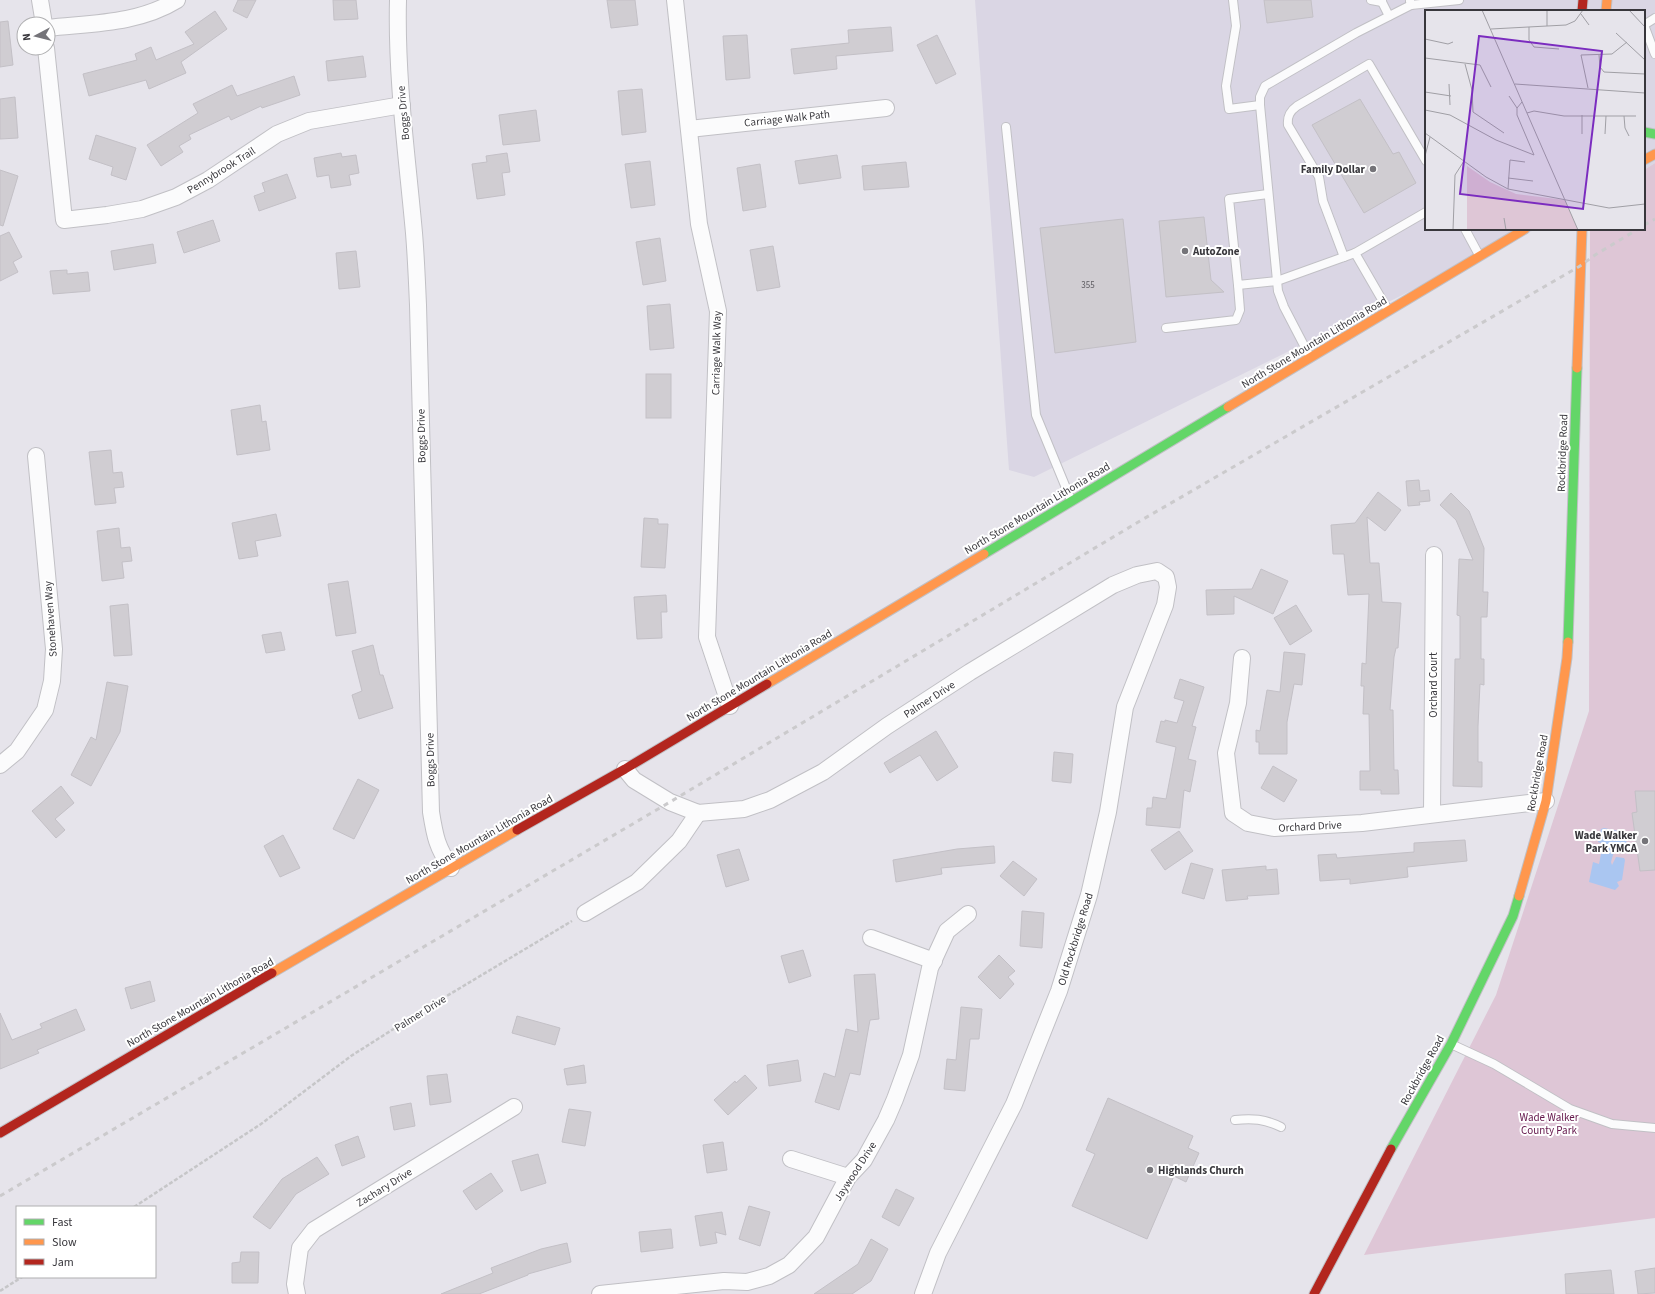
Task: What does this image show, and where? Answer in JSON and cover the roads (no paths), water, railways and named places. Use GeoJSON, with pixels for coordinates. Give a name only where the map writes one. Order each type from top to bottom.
{"type":"FeatureCollection","features":[{"type":"Feature","properties":{"kind":"main road"},"geometry":{"type":"LineString","coordinates":[[1582,10],[1583,0]]}},
{"type":"Feature","properties":{"kind":"main road"},"geometry":{"type":"LineString","coordinates":[[1645,132],[1655,134]]}},
{"type":"Feature","properties":{"kind":"main road"},"geometry":{"type":"LineString","coordinates":[[1645,159],[1655,154]]}},
{"type":"Feature","properties":{"kind":"main road","name":"North Stone Mountain Lithonia Road"},"geometry":{"type":"LineString","coordinates":[[0,1133],[451,868],[625,769],[1523,230]]}},
{"type":"Feature","properties":{"kind":"main road","name":"Rockbridge Road"},"geometry":{"type":"LineString","coordinates":[[1317,1293],[1379,1171],[1450,1044],[1513,916],[1546,801],[1567,658],[1582,230]]}},
{"type":"Feature","properties":{"kind":"street"},"geometry":{"type":"LineString","coordinates":[[40,0],[43,16]]}},
{"type":"Feature","properties":{"kind":"street"},"geometry":{"type":"LineString","coordinates":[[56,27],[130,19],[163,9],[177,0]]}},
{"type":"Feature","properties":{"kind":"street","name":"Boggs Drive"},"geometry":{"type":"LineString","coordinates":[[398,0],[397,29],[402,105],[414,235],[418,305],[431,812],[435,837],[451,868]]}},
{"type":"Feature","properties":{"kind":"street","name":"Carriage Walk Way"},"geometry":{"type":"LineString","coordinates":[[675,0],[699,224],[718,311],[707,637],[730,706]]}},
{"type":"Feature","properties":{"kind":"street","name":"Pennybrook Trail"},"geometry":{"type":"LineString","coordinates":[[47,56],[64,220],[142,209],[176,196],[208,180],[277,134],[308,121],[402,105]]}},
{"type":"Feature","properties":{"kind":"street","name":"Carriage Walk Path"},"geometry":{"type":"LineString","coordinates":[[689,129],[886,108]]}},
{"type":"Feature","properties":{"kind":"street","name":"Stonehaven Way"},"geometry":{"type":"LineString","coordinates":[[0,765],[17,751],[45,710],[52,681],[54,649],[36,456]]}},
{"type":"Feature","properties":{"kind":"street","name":"Orchard Court"},"geometry":{"type":"LineString","coordinates":[[1432,814],[1434,555]]}},
{"type":"Feature","properties":{"kind":"street","name":"Palmer Drive"},"geometry":{"type":"LineString","coordinates":[[625,769],[634,780],[670,802],[698,813],[744,809],[770,800],[823,772],[887,726],[970,672],[1113,585],[1137,575],[1157,571]]}},
{"type":"Feature","properties":{"kind":"street","name":"Old Rockbridge Road"},"geometry":{"type":"LineString","coordinates":[[923,1294],[938,1253],[1014,1104],[1059,991],[1090,895],[1108,812],[1124,707],[1165,605],[1168,587],[1166,577],[1157,571]]}},
{"type":"Feature","properties":{"kind":"street","name":"Orchard Drive"},"geometry":{"type":"LineString","coordinates":[[1242,658],[1238,702],[1226,753],[1233,813],[1248,823],[1274,828],[1362,823],[1546,801]]}},
{"type":"Feature","properties":{"kind":"street"},"geometry":{"type":"LineString","coordinates":[[585,913],[638,882],[679,841],[698,813]]}},
{"type":"Feature","properties":{"kind":"street","name":"Jaywood Drive"},"geometry":{"type":"LineString","coordinates":[[600,1294],[724,1281],[747,1282],[769,1276],[789,1265],[816,1237],[848,1177],[864,1160],[895,1099],[911,1056],[930,968],[947,931],[968,914]]}},
{"type":"Feature","properties":{"kind":"street"},"geometry":{"type":"LineString","coordinates":[[871,938],[934,960]]}},
{"type":"Feature","properties":{"kind":"street","name":"Zachary Drive"},"geometry":{"type":"LineString","coordinates":[[297,1294],[295,1284],[300,1248],[314,1230],[514,1107]]}},
{"type":"Feature","properties":{"kind":"street"},"geometry":{"type":"LineString","coordinates":[[791,1159],[848,1177]]}},
{"type":"Feature","properties":{"kind":"lane"},"geometry":{"type":"LineString","coordinates":[[1232,0],[1236,26],[1226,86],[1230,109],[1260,105]]}},
{"type":"Feature","properties":{"kind":"lane"},"geometry":{"type":"LineString","coordinates":[[1371,0],[1382,1],[1389,16]]}},
{"type":"Feature","properties":{"kind":"lane"},"geometry":{"type":"LineString","coordinates":[[1311,358],[1280,298],[1268,194],[1260,98],[1266,86],[1356,33],[1389,16],[1410,2],[1458,0]]}},
{"type":"Feature","properties":{"kind":"lane"},"geometry":{"type":"LineString","coordinates":[[1645,24],[1655,18]]}},
{"type":"Feature","properties":{"kind":"lane"},"geometry":{"type":"LineString","coordinates":[[1645,28],[1655,54]]}},
{"type":"Feature","properties":{"kind":"lane"},"geometry":{"type":"LineString","coordinates":[[1344,257],[1324,201],[1319,177],[1288,124],[1287,119],[1289,113],[1297,106],[1369,64],[1425,159]]}},
{"type":"Feature","properties":{"kind":"lane"},"geometry":{"type":"LineString","coordinates":[[1006,128],[1036,415],[1072,501]]}},
{"type":"Feature","properties":{"kind":"lane"},"geometry":{"type":"LineString","coordinates":[[1166,328],[1236,320],[1240,310],[1230,198],[1268,194]]}},
{"type":"Feature","properties":{"kind":"lane"},"geometry":{"type":"LineString","coordinates":[[1238,285],[1277,281],[1354,254],[1425,213]]}},
{"type":"Feature","properties":{"kind":"lane"},"geometry":{"type":"LineString","coordinates":[[1466,230],[1480,256]]}},
{"type":"Feature","properties":{"kind":"lane"},"geometry":{"type":"LineString","coordinates":[[1354,254],[1389,311]]}},
{"type":"Feature","properties":{"kind":"lane"},"geometry":{"type":"LineString","coordinates":[[1450,1044],[1494,1064],[1570,1109],[1612,1124],[1655,1128]]}},
{"type":"Feature","properties":{"kind":"lane"},"geometry":{"type":"LineString","coordinates":[[1235,1120],[1251,1118],[1273,1123],[1281,1127]]}},
{"type":"Feature","properties":{"kind":"water"},"geometry":{"type":"Polygon","coordinates":[[[1604,828],[1628,833],[1625,850],[1621,851],[1615,848],[1611,862],[1612,865],[1616,857],[1624,858],[1625,860],[1622,880],[1617,882],[1619,886],[1615,890],[1589,882],[1593,862],[1599,864],[1603,844],[1598,842],[1601,829],[1604,828]]]}},
{"type":"Feature","properties":{"kind":"railway"},"geometry":{"type":"LineString","coordinates":[[1645,224],[1655,219]]}},
{"type":"Feature","properties":{"kind":"railway"},"geometry":{"type":"LineString","coordinates":[[0,1196],[670,802],[1140,521],[1580,266],[1636,230]]}},
{"type":"Feature","properties":{"kind":"place","name":"Family Dollar"},"geometry":{"type":"Point","coordinates":[1373,169]}},
{"type":"Feature","properties":{"kind":"place","name":"AutoZone"},"geometry":{"type":"Point","coordinates":[1185,251]}},
{"type":"Feature","properties":{"kind":"place","name":"Wade Walker Park YMCA"},"geometry":{"type":"Point","coordinates":[1645,841]}},
{"type":"Feature","properties":{"kind":"place","name":"Highlands Church"},"geometry":{"type":"Point","coordinates":[1150,1170]}},
{"type":"Feature","properties":{"kind":"park label","name":"Wade Walker County Park"},"geometry":{"type":"Point","coordinates":[1549,1123]}}]}
